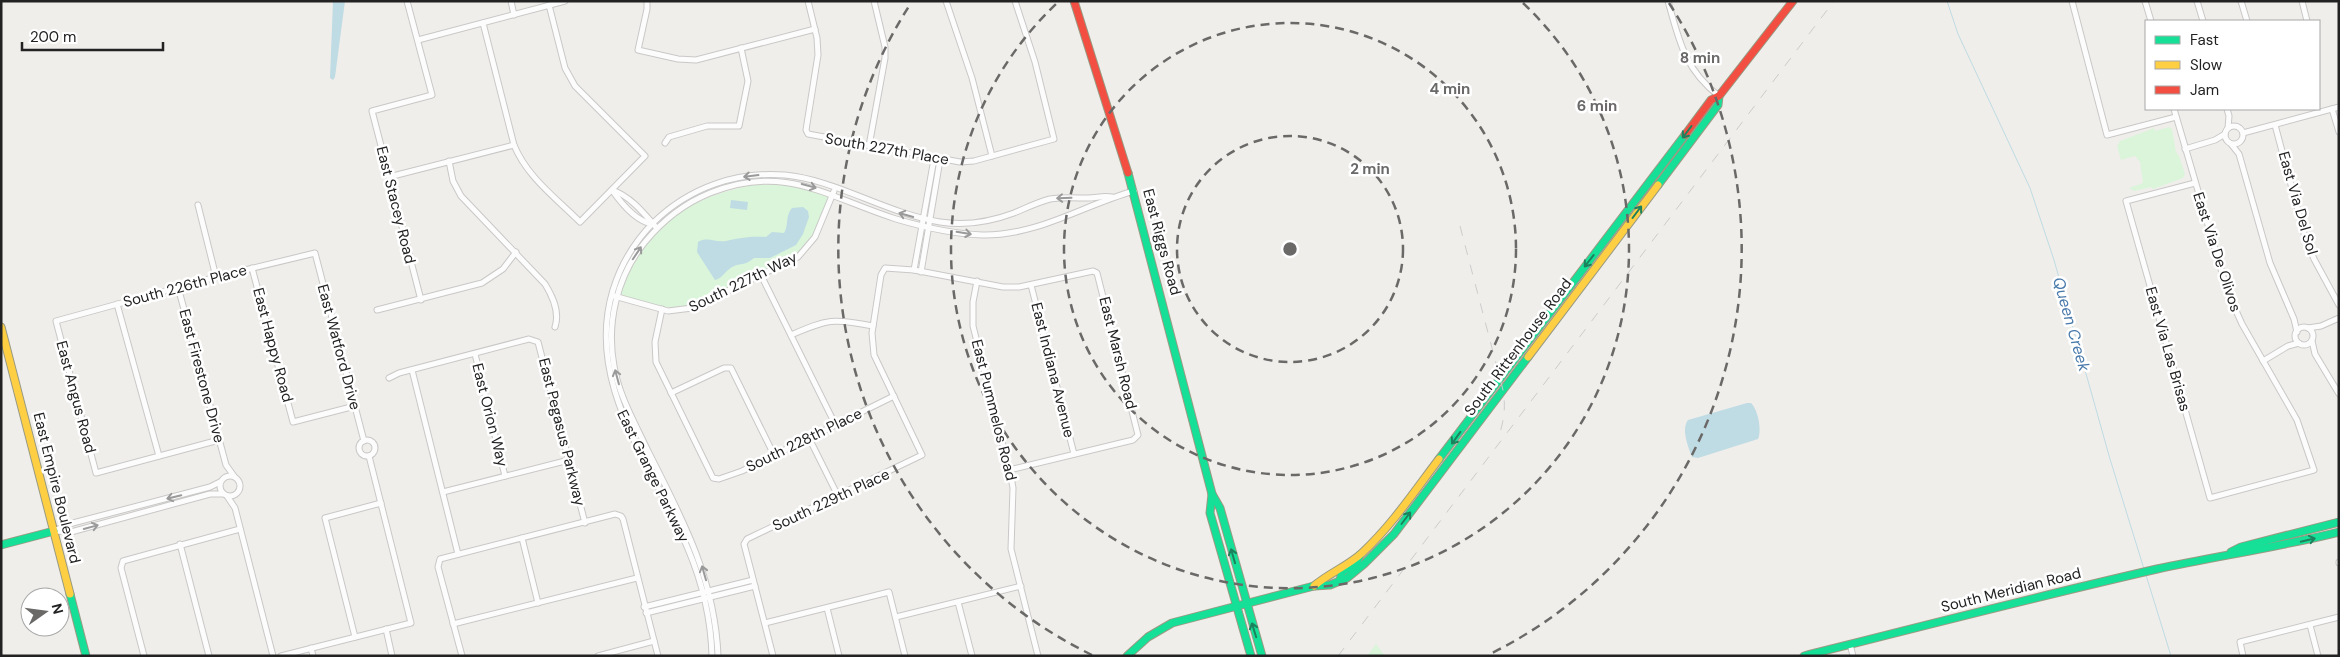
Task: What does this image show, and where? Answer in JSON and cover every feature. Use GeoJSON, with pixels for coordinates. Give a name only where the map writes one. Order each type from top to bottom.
{"type":"FeatureCollection","features":[{"type":"Feature","properties":{"kind":"main road","name":"East Riggs Road"},"geometry":{"type":"LineString","coordinates":[[1074,1],[1099,74],[1134,191],[1212,494],[1220,508],[1262,656]]}},
{"type":"Feature","properties":{"kind":"main road","name":"South Rittenhouse Road"},"geometry":{"type":"LineString","coordinates":[[1314,586],[1326,575],[1360,555],[1390,524],[1711,100],[1719,96],[1793,1]]}},
{"type":"Feature","properties":{"kind":"main road","name":"South Rittenhouse Road"},"geometry":{"type":"LineString","coordinates":[[1127,656],[1148,637],[1172,623],[1314,586],[1332,585],[1370,560],[1394,534],[1683,151],[1718,104],[1719,96]]}},
{"type":"Feature","properties":{"kind":"main road","name":"East Empire Boulevard"},"geometry":{"type":"LineString","coordinates":[[1,327],[86,656]]}},
{"type":"Feature","properties":{"kind":"main road","name":"East Riggs Road"},"geometry":{"type":"LineString","coordinates":[[1212,494],[1210,513],[1234,606],[1250,656]]}},
{"type":"Feature","properties":{"kind":"main road","name":"South Meridian Road"},"geometry":{"type":"LineString","coordinates":[[2225,554],[2241,547],[2339,522]]}},
{"type":"Feature","properties":{"kind":"main road"},"geometry":{"type":"LineString","coordinates":[[1370,560],[1373,551],[1389,532],[1390,524]]}},
{"type":"Feature","properties":{"kind":"main road"},"geometry":{"type":"LineString","coordinates":[[1,546],[54,531]]}},
{"type":"Feature","properties":{"kind":"main road","name":"South Meridian Road"},"geometry":{"type":"LineString","coordinates":[[1804,656],[2118,578],[2225,554],[2280,546],[2339,532]]}},
{"type":"Feature","properties":{"kind":"main road"},"geometry":{"type":"LineString","coordinates":[[2280,537],[2280,546]]}},
{"type":"Feature","properties":{"kind":"main road"},"geometry":{"type":"LineString","coordinates":[[1340,580],[1342,572],[1356,564],[1360,555]]}},
{"type":"Feature","properties":{"kind":"street"},"geometry":{"type":"LineString","coordinates":[[407,1],[418,40],[565,1]]}},
{"type":"Feature","properties":{"kind":"street"},"geometry":{"type":"LineString","coordinates":[[511,1],[514,15]]}},
{"type":"Feature","properties":{"kind":"street"},"geometry":{"type":"LineString","coordinates":[[647,1],[638,50],[678,60],[696,60],[815,29],[808,1]]}},
{"type":"Feature","properties":{"kind":"street"},"geometry":{"type":"LineString","coordinates":[[869,146],[885,58],[885,47],[874,1]]}},
{"type":"Feature","properties":{"kind":"street"},"geometry":{"type":"LineString","coordinates":[[946,1],[972,78],[992,156]]}},
{"type":"Feature","properties":{"kind":"street","name":"South 227th Place"},"geometry":{"type":"LineString","coordinates":[[815,29],[817,69],[806,130],[808,134],[960,162],[992,156],[1054,138],[1035,62],[1015,1]]}},
{"type":"Feature","properties":{"kind":"street"},"geometry":{"type":"LineString","coordinates":[[1668,1],[1687,62],[1698,78],[1719,96]]}},
{"type":"Feature","properties":{"kind":"street"},"geometry":{"type":"LineString","coordinates":[[2072,1],[2108,135],[2176,117]]}},
{"type":"Feature","properties":{"kind":"street"},"geometry":{"type":"LineString","coordinates":[[2145,1],[2150,20]]}},
{"type":"Feature","properties":{"kind":"street"},"geometry":{"type":"LineString","coordinates":[[2197,1],[2203,20]]}},
{"type":"Feature","properties":{"kind":"street"},"geometry":{"type":"LineString","coordinates":[[2241,1],[2247,20]]}},
{"type":"Feature","properties":{"kind":"street"},"geometry":{"type":"LineString","coordinates":[[2302,1],[2307,20]]}},
{"type":"Feature","properties":{"kind":"street"},"geometry":{"type":"LineString","coordinates":[[483,23],[514,145],[520,161],[530,174],[580,222],[645,156],[575,86],[565,68],[549,6]]}},
{"type":"Feature","properties":{"kind":"street","name":"East Stacey Road"},"geometry":{"type":"LineString","coordinates":[[418,40],[432,95],[372,111],[421,300]]}},
{"type":"Feature","properties":{"kind":"street"},"geometry":{"type":"LineString","coordinates":[[665,143],[669,137],[707,126],[739,126],[748,81],[741,48]]}},
{"type":"Feature","properties":{"kind":"street"},"geometry":{"type":"LineString","coordinates":[[2243,133],[2339,107]]}},
{"type":"Feature","properties":{"kind":"street"},"geometry":{"type":"LineString","coordinates":[[2332,109],[2339,132]]}},
{"type":"Feature","properties":{"kind":"street","name":"East Via De Olivos"},"geometry":{"type":"LineString","coordinates":[[2174,110],[2228,293],[2242,324],[2297,420],[2314,470]]}},
{"type":"Feature","properties":{"kind":"street"},"geometry":{"type":"LineString","coordinates":[[2227,110],[2229,116],[2243,133]]}},
{"type":"Feature","properties":{"kind":"street"},"geometry":{"type":"LineString","coordinates":[[2185,149],[2215,140],[2225,134],[2228,128],[2229,116]]}},
{"type":"Feature","properties":{"kind":"street","name":"East Via Del Sol"},"geometry":{"type":"LineString","coordinates":[[2275,125],[2305,237],[2314,259],[2339,305]]}},
{"type":"Feature","properties":{"kind":"street"},"geometry":{"type":"LineString","coordinates":[[2228,128],[2236,126]]}},
{"type":"Feature","properties":{"kind":"street"},"geometry":{"type":"LineString","coordinates":[[2243,133],[2239,154],[2270,263],[2294,319],[2296,334],[2301,344],[2315,354]]}},
{"type":"Feature","properties":{"kind":"street"},"geometry":{"type":"LineString","coordinates":[[2225,134],[2229,143],[2239,154]]}},
{"type":"Feature","properties":{"kind":"street"},"geometry":{"type":"LineString","coordinates":[[2215,140],[2229,143],[2241,142]]}},
{"type":"Feature","properties":{"kind":"street"},"geometry":{"type":"LineString","coordinates":[[389,177],[514,145]]}},
{"type":"Feature","properties":{"kind":"street"},"geometry":{"type":"LineString","coordinates":[[914,270],[923,219],[937,159]]}},
{"type":"Feature","properties":{"kind":"street"},"geometry":{"type":"LineString","coordinates":[[921,272],[930,220],[937,159]]}},
{"type":"Feature","properties":{"kind":"street"},"geometry":{"type":"LineString","coordinates":[[450,161],[453,181],[460,196],[477,216],[537,274],[552,296],[558,315],[555,327]]}},
{"type":"Feature","properties":{"kind":"street"},"geometry":{"type":"LineString","coordinates":[[614,296],[634,256],[654,226],[678,202],[719,182],[741,177],[785,175],[807,178],[904,215],[956,224],[982,223],[1048,200],[1112,197]]}},
{"type":"Feature","properties":{"kind":"street"},"geometry":{"type":"LineString","coordinates":[[654,226],[690,202],[719,189],[740,184],[786,182],[833,194],[895,218],[922,226],[978,234],[1020,232],[1043,226],[1112,197],[1134,191]]}},
{"type":"Feature","properties":{"kind":"street","name":"East Via Las Brisas"},"geometry":{"type":"LineString","coordinates":[[2195,183],[2126,201],[2210,498],[2314,470]]}},
{"type":"Feature","properties":{"kind":"street","name":"South 227th Way"},"geometry":{"type":"LineString","coordinates":[[614,296],[662,309],[678,311],[692,308],[762,274],[803,252],[815,236],[835,188]]}},
{"type":"Feature","properties":{"kind":"street"},"geometry":{"type":"LineString","coordinates":[[612,190],[622,193],[649,217],[654,226]]}},
{"type":"Feature","properties":{"kind":"street"},"geometry":{"type":"LineString","coordinates":[[612,190],[630,210],[644,222],[654,226]]}},
{"type":"Feature","properties":{"kind":"street"},"geometry":{"type":"LineString","coordinates":[[630,210],[634,204]]}},
{"type":"Feature","properties":{"kind":"street"},"geometry":{"type":"LineString","coordinates":[[198,205],[216,277]]}},
{"type":"Feature","properties":{"kind":"street"},"geometry":{"type":"LineString","coordinates":[[376,310],[482,283],[503,269],[516,252]]}},
{"type":"Feature","properties":{"kind":"street","name":"South 226th Place"},"geometry":{"type":"LineString","coordinates":[[56,321],[216,277],[315,253]]}},
{"type":"Feature","properties":{"kind":"street","name":"East Watford Drive"},"geometry":{"type":"LineString","coordinates":[[315,253],[364,441]]}},
{"type":"Feature","properties":{"kind":"street","name":"East Happy Road"},"geometry":{"type":"LineString","coordinates":[[252,268],[293,422],[355,406]]}},
{"type":"Feature","properties":{"kind":"street"},"geometry":{"type":"LineString","coordinates":[[894,396],[874,355],[871,342],[881,275],[885,268],[914,270],[1003,287],[1031,285]]}},
{"type":"Feature","properties":{"kind":"street","name":"East Marsh Road"},"geometry":{"type":"LineString","coordinates":[[1031,285],[1095,271],[1101,285],[1138,435],[1132,440],[1074,454]]}},
{"type":"Feature","properties":{"kind":"street"},"geometry":{"type":"LineString","coordinates":[[762,274],[835,424]]}},
{"type":"Feature","properties":{"kind":"street","name":"East Pummelos Road"},"geometry":{"type":"LineString","coordinates":[[976,281],[972,321],[1013,488],[1011,549],[1038,656]]}},
{"type":"Feature","properties":{"kind":"street","name":"East Indiana Avenue"},"geometry":{"type":"LineString","coordinates":[[1031,285],[1074,454]]}},
{"type":"Feature","properties":{"kind":"street","name":"East Firestone Drive"},"geometry":{"type":"LineString","coordinates":[[178,287],[226,465],[234,476]]}},
{"type":"Feature","properties":{"kind":"street","name":"East Grange Parkway"},"geometry":{"type":"LineString","coordinates":[[614,296],[612,343],[618,382],[623,399],[694,546],[709,594],[718,656]]}},
{"type":"Feature","properties":{"kind":"street","name":"East Grange Parkway"},"geometry":{"type":"LineString","coordinates":[[614,296],[607,312],[605,339],[610,378],[617,400],[688,548],[708,618],[712,656]]}},
{"type":"Feature","properties":{"kind":"street"},"geometry":{"type":"LineString","coordinates":[[117,304],[159,456],[219,440]]}},
{"type":"Feature","properties":{"kind":"street"},"geometry":{"type":"LineString","coordinates":[[662,309],[655,352],[656,362],[671,393],[724,368],[731,368],[774,455]]}},
{"type":"Feature","properties":{"kind":"street"},"geometry":{"type":"LineString","coordinates":[[2288,346],[2296,334],[2306,328],[2322,326],[2339,318]]}},
{"type":"Feature","properties":{"kind":"street"},"geometry":{"type":"LineString","coordinates":[[2294,319],[2298,320],[2313,334],[2312,340],[2315,354],[2339,394]]}},
{"type":"Feature","properties":{"kind":"street"},"geometry":{"type":"LineString","coordinates":[[791,335],[828,320],[873,326]]}},
{"type":"Feature","properties":{"kind":"street","name":"East Angus Road"},"geometry":{"type":"LineString","coordinates":[[56,321],[96,472],[159,456]]}},
{"type":"Feature","properties":{"kind":"street"},"geometry":{"type":"LineString","coordinates":[[2263,361],[2288,346],[2312,340],[2322,326]]}},
{"type":"Feature","properties":{"kind":"street","name":"East Pegasus Parkway"},"geometry":{"type":"LineString","coordinates":[[475,354],[529,339],[538,342],[585,523]]}},
{"type":"Feature","properties":{"kind":"street"},"geometry":{"type":"LineString","coordinates":[[389,378],[412,370],[475,354]]}},
{"type":"Feature","properties":{"kind":"street","name":"East Orion Way"},"geometry":{"type":"LineString","coordinates":[[475,354],[505,476]]}},
{"type":"Feature","properties":{"kind":"street"},"geometry":{"type":"LineString","coordinates":[[412,370],[458,554]]}},
{"type":"Feature","properties":{"kind":"street","name":"South 228th Place"},"geometry":{"type":"LineString","coordinates":[[671,393],[713,478],[742,471],[894,396]]}},
{"type":"Feature","properties":{"kind":"street","name":"South 229th Place"},"geometry":{"type":"LineString","coordinates":[[754,583],[744,544],[747,540],[920,458],[922,455],[921,449],[894,396]]}},
{"type":"Feature","properties":{"kind":"street"},"geometry":{"type":"LineString","coordinates":[[809,438],[838,496]]}},
{"type":"Feature","properties":{"kind":"street"},"geometry":{"type":"LineString","coordinates":[[364,441],[371,441],[375,447],[374,452],[369,456],[362,455],[359,450],[360,445],[364,441]]}},
{"type":"Feature","properties":{"kind":"street"},"geometry":{"type":"LineString","coordinates":[[1009,470],[1074,454]]}},
{"type":"Feature","properties":{"kind":"street"},"geometry":{"type":"LineString","coordinates":[[281,656],[412,623],[369,456]]}},
{"type":"Feature","properties":{"kind":"street"},"geometry":{"type":"LineString","coordinates":[[443,492],[569,460]]}},
{"type":"Feature","properties":{"kind":"street","name":"East Firestone Drive"},"geometry":{"type":"LineString","coordinates":[[224,477],[226,465]]}},
{"type":"Feature","properties":{"kind":"street"},"geometry":{"type":"LineString","coordinates":[[54,531],[69,524],[210,487],[220,482],[224,477],[234,476],[240,484],[235,508],[273,656]]}},
{"type":"Feature","properties":{"kind":"street"},"geometry":{"type":"LineString","coordinates":[[220,482],[220,489],[235,508]]}},
{"type":"Feature","properties":{"kind":"street"},"geometry":{"type":"LineString","coordinates":[[54,531],[71,532],[210,494],[225,495],[237,493]]}},
{"type":"Feature","properties":{"kind":"street"},"geometry":{"type":"LineString","coordinates":[[356,637],[325,518],[381,503]]}},
{"type":"Feature","properties":{"kind":"street"},"geometry":{"type":"LineString","coordinates":[[462,656],[438,563],[440,559],[615,514],[621,516],[658,656]]}},
{"type":"Feature","properties":{"kind":"street"},"geometry":{"type":"LineString","coordinates":[[144,656],[121,568],[123,561],[240,529]]}},
{"type":"Feature","properties":{"kind":"street"},"geometry":{"type":"LineString","coordinates":[[522,538],[538,603]]}},
{"type":"Feature","properties":{"kind":"street"},"geometry":{"type":"LineString","coordinates":[[180,544],[208,656]]}},
{"type":"Feature","properties":{"kind":"street"},"geometry":{"type":"LineString","coordinates":[[453,624],[637,578]]}},
{"type":"Feature","properties":{"kind":"street"},"geometry":{"type":"LineString","coordinates":[[645,610],[754,583],[773,656]]}},
{"type":"Feature","properties":{"kind":"street"},"geometry":{"type":"LineString","coordinates":[[896,617],[1021,586]]}},
{"type":"Feature","properties":{"kind":"street"},"geometry":{"type":"LineString","coordinates":[[764,623],[889,592],[905,656]]}},
{"type":"Feature","properties":{"kind":"street"},"geometry":{"type":"LineString","coordinates":[[958,602],[972,656]]}},
{"type":"Feature","properties":{"kind":"street"},"geometry":{"type":"LineString","coordinates":[[827,608],[839,656]]}},
{"type":"Feature","properties":{"kind":"street"},"geometry":{"type":"LineString","coordinates":[[2243,656],[2240,642],[2339,617]]}},
{"type":"Feature","properties":{"kind":"street"},"geometry":{"type":"LineString","coordinates":[[2310,625],[2318,656]]}},
{"type":"Feature","properties":{"kind":"street"},"geometry":{"type":"LineString","coordinates":[[386,629],[392,656]]}},
{"type":"Feature","properties":{"kind":"street"},"geometry":{"type":"LineString","coordinates":[[598,656],[654,641]]}},
{"type":"Feature","properties":{"kind":"street"},"geometry":{"type":"LineString","coordinates":[[1850,644],[1852,656]]}},
{"type":"Feature","properties":{"kind":"street"},"geometry":{"type":"LineString","coordinates":[[311,648],[313,656]]}},
{"type":"Feature","properties":{"kind":"green space"},"geometry":{"type":"Polygon","coordinates":[[[2169,127],[2172,129],[2176,152],[2185,174],[2183,178],[2153,189],[2151,187],[2134,191],[2129,188],[2143,183],[2140,162],[2135,156],[2121,160],[2117,146],[2120,141],[2154,128],[2155,131],[2169,127]]]}},
{"type":"Feature","properties":{"kind":"green space"},"geometry":{"type":"Polygon","coordinates":[[[760,184],[791,185],[830,195],[813,237],[797,255],[689,307],[664,307],[620,295],[630,271],[644,246],[671,219],[687,208],[704,200],[722,193],[760,184]]]}},
{"type":"Feature","properties":{"kind":"green space"},"geometry":{"type":"Polygon","coordinates":[[[1376,644],[1385,656],[1367,656],[1376,644]]]}},
{"type":"Feature","properties":{"kind":"water"},"geometry":{"type":"Polygon","coordinates":[[[333,1],[345,1],[335,77],[333,80],[330,78],[333,1]]]}},
{"type":"Feature","properties":{"kind":"water"},"geometry":{"type":"Polygon","coordinates":[[[731,200],[748,202],[747,210],[730,208],[731,200]]]}},
{"type":"Feature","properties":{"kind":"water"},"geometry":{"type":"Polygon","coordinates":[[[803,207],[808,211],[809,217],[803,234],[796,245],[770,258],[754,258],[732,267],[715,280],[697,252],[698,242],[702,240],[722,241],[766,237],[772,232],[784,233],[788,214],[792,208],[803,207]]]}},
{"type":"Feature","properties":{"kind":"water"},"geometry":{"type":"Polygon","coordinates":[[[1751,403],[1757,415],[1760,431],[1758,439],[1698,458],[1692,457],[1685,433],[1688,420],[1751,403]]]}},
{"type":"Feature","properties":{"kind":"waterway","name":"Queen Creek"},"geometry":{"type":"LineString","coordinates":[[1947,1],[1958,34],[2030,188],[2054,260],[2110,459],[2144,569]]}},
{"type":"Feature","properties":{"kind":"waterway","name":"Queen Creek"},"geometry":{"type":"LineString","coordinates":[[2146,575],[2171,656]]}},
{"type":"Feature","properties":{"kind":"railway"},"geometry":{"type":"LineString","coordinates":[[1338,656],[1834,1]]}},
{"type":"Feature","properties":{"kind":"railway"},"geometry":{"type":"LineString","coordinates":[[1460,226],[1503,390],[1504,414],[1498,438]]}},
{"type":"Feature","properties":{"kind":"traffic: fast"},"geometry":{"type":"LineString","coordinates":[[1658,185],[1718,105],[1719,96]]}},
{"type":"Feature","properties":{"kind":"traffic: fast"},"geometry":{"type":"LineString","coordinates":[[1439,459],[1685,135]]}},
{"type":"Feature","properties":{"kind":"traffic: fast"},"geometry":{"type":"LineString","coordinates":[[1128,173],[1212,494],[1220,508],[1262,656]]}},
{"type":"Feature","properties":{"kind":"traffic: fast"},"geometry":{"type":"LineString","coordinates":[[1127,656],[1148,637],[1172,623],[1314,586],[1330,585],[1347,578],[1394,534],[1528,357]]}},
{"type":"Feature","properties":{"kind":"traffic: fast"},"geometry":{"type":"LineString","coordinates":[[1212,494],[1210,513],[1251,656]]}},
{"type":"Feature","properties":{"kind":"traffic: fast"},"geometry":{"type":"LineString","coordinates":[[2231,552],[2241,547],[2339,522]]}},
{"type":"Feature","properties":{"kind":"traffic: fast"},"geometry":{"type":"LineString","coordinates":[[1,545],[54,531]]}},
{"type":"Feature","properties":{"kind":"traffic: fast"},"geometry":{"type":"LineString","coordinates":[[1804,656],[2157,569],[2339,532]]}},
{"type":"Feature","properties":{"kind":"traffic: fast"},"geometry":{"type":"LineString","coordinates":[[1340,580],[1342,572],[1356,564],[1360,555]]}},
{"type":"Feature","properties":{"kind":"traffic: fast"},"geometry":{"type":"LineString","coordinates":[[70,594],[86,656]]}},
{"type":"Feature","properties":{"kind":"traffic: slow"},"geometry":{"type":"LineString","coordinates":[[1528,357],[1658,185]]}},
{"type":"Feature","properties":{"kind":"traffic: slow"},"geometry":{"type":"LineString","coordinates":[[1,327],[68,587]]}},
{"type":"Feature","properties":{"kind":"traffic: slow"},"geometry":{"type":"LineString","coordinates":[[1314,586],[1357,558],[1373,542],[1402,508],[1439,459]]}},
{"type":"Feature","properties":{"kind":"traffic: jam"},"geometry":{"type":"LineString","coordinates":[[1074,1],[1128,173]]}},
{"type":"Feature","properties":{"kind":"traffic: jam"},"geometry":{"type":"LineString","coordinates":[[1685,135],[1711,100],[1719,96],[1793,1]]}}]}
